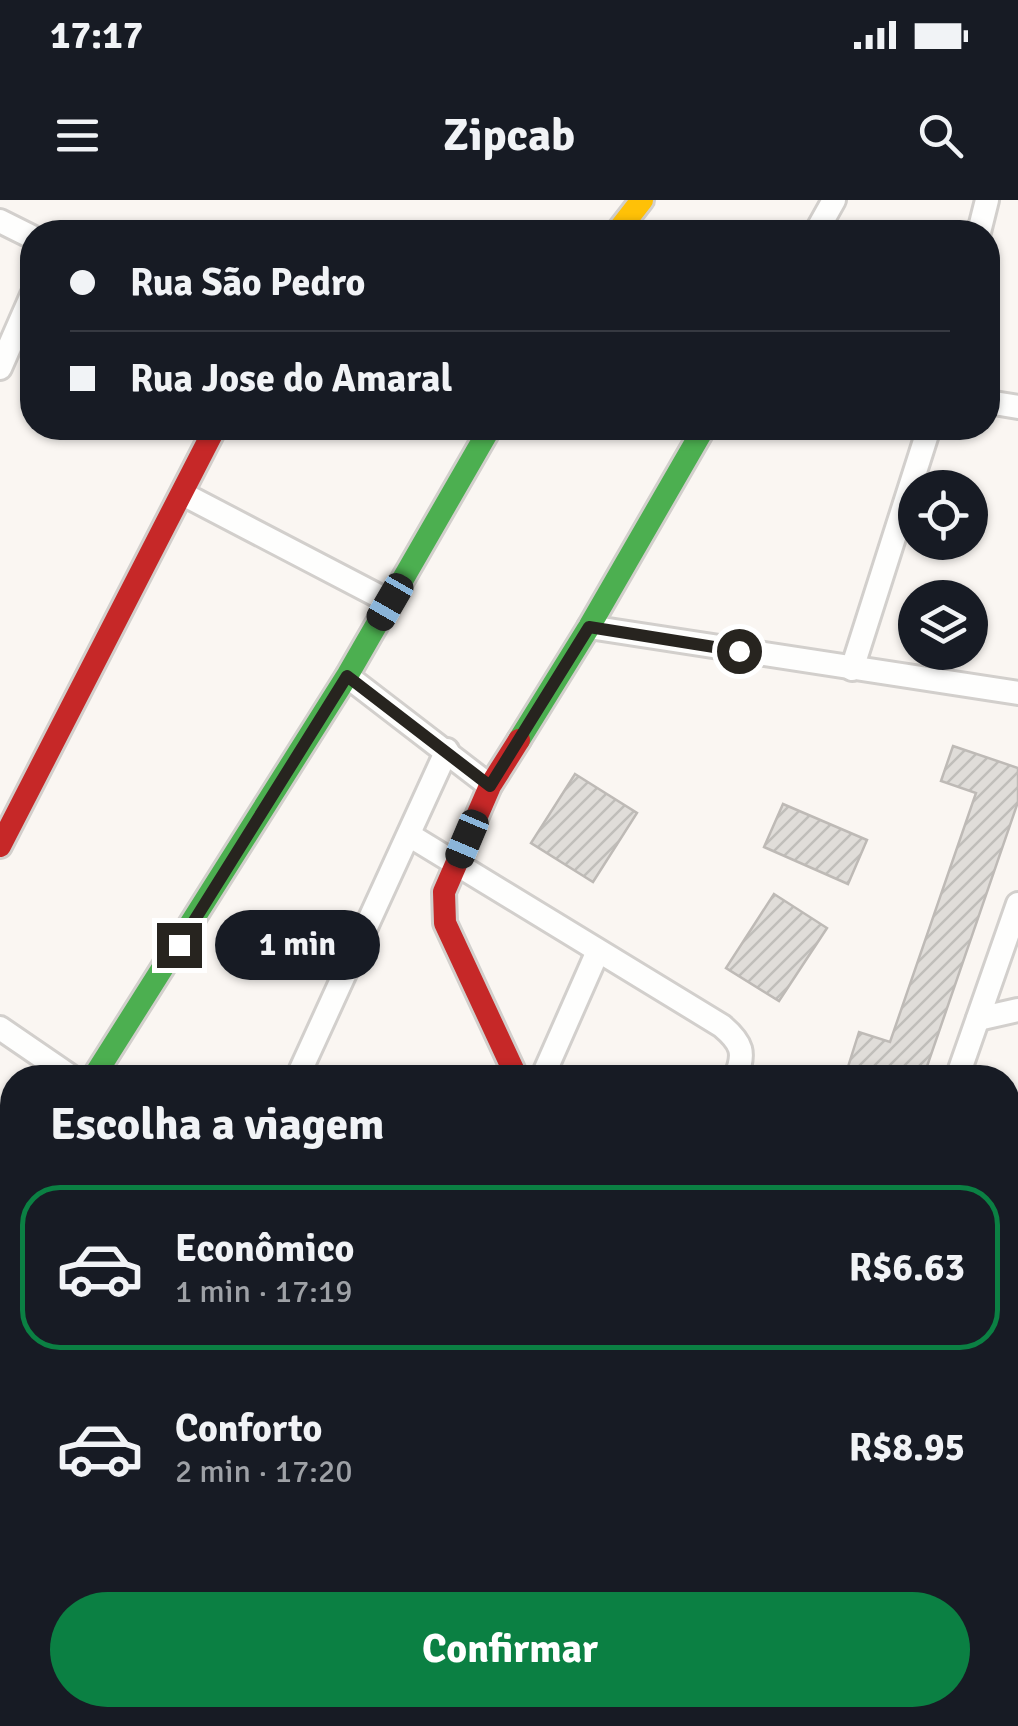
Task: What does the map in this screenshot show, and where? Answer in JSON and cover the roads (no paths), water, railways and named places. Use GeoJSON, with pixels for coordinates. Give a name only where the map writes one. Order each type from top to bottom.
{"type":"FeatureCollection","features":[{"type":"Feature","properties":{"kind":"street"},"geometry":{"type":"LineString","coordinates":[[626,220],[642,200]]}},
{"type":"Feature","properties":{"kind":"street"},"geometry":{"type":"LineString","coordinates":[[0,368],[20,322]]}},
{"type":"Feature","properties":{"kind":"street"},"geometry":{"type":"LineString","coordinates":[[0,846],[209,440]]}},
{"type":"Feature","properties":{"kind":"street"},"geometry":{"type":"LineString","coordinates":[[100,1065],[347,676],[483,440]]}},
{"type":"Feature","properties":{"kind":"street"},"geometry":{"type":"LineString","coordinates":[[511,1065],[445,923],[444,892],[490,786],[589,627],[697,440]]}},
{"type":"Feature","properties":{"kind":"street"},"geometry":{"type":"LineString","coordinates":[[852,669],[925,440]]}},
{"type":"Feature","properties":{"kind":"street"},"geometry":{"type":"LineString","coordinates":[[183,494],[390,602]]}},
{"type":"Feature","properties":{"kind":"street"},"geometry":{"type":"LineString","coordinates":[[589,627],[1018,693]]}},
{"type":"Feature","properties":{"kind":"street"},"geometry":{"type":"LineString","coordinates":[[347,676],[490,786]]}},
{"type":"Feature","properties":{"kind":"street"},"geometry":{"type":"LineString","coordinates":[[301,1065],[447,750]]}},
{"type":"Feature","properties":{"kind":"street"},"geometry":{"type":"LineString","coordinates":[[409,835],[738,1039],[743,1054],[739,1065]]}},
{"type":"Feature","properties":{"kind":"street"},"geometry":{"type":"LineString","coordinates":[[962,1065],[1018,904]]}},
{"type":"Feature","properties":{"kind":"street"},"geometry":{"type":"LineString","coordinates":[[548,1065],[598,951]]}},
{"type":"Feature","properties":{"kind":"street"},"geometry":{"type":"LineString","coordinates":[[978,1019],[1018,1010]]}},
{"type":"Feature","properties":{"kind":"street"},"geometry":{"type":"LineString","coordinates":[[0,1028],[54,1065]]}}]}
